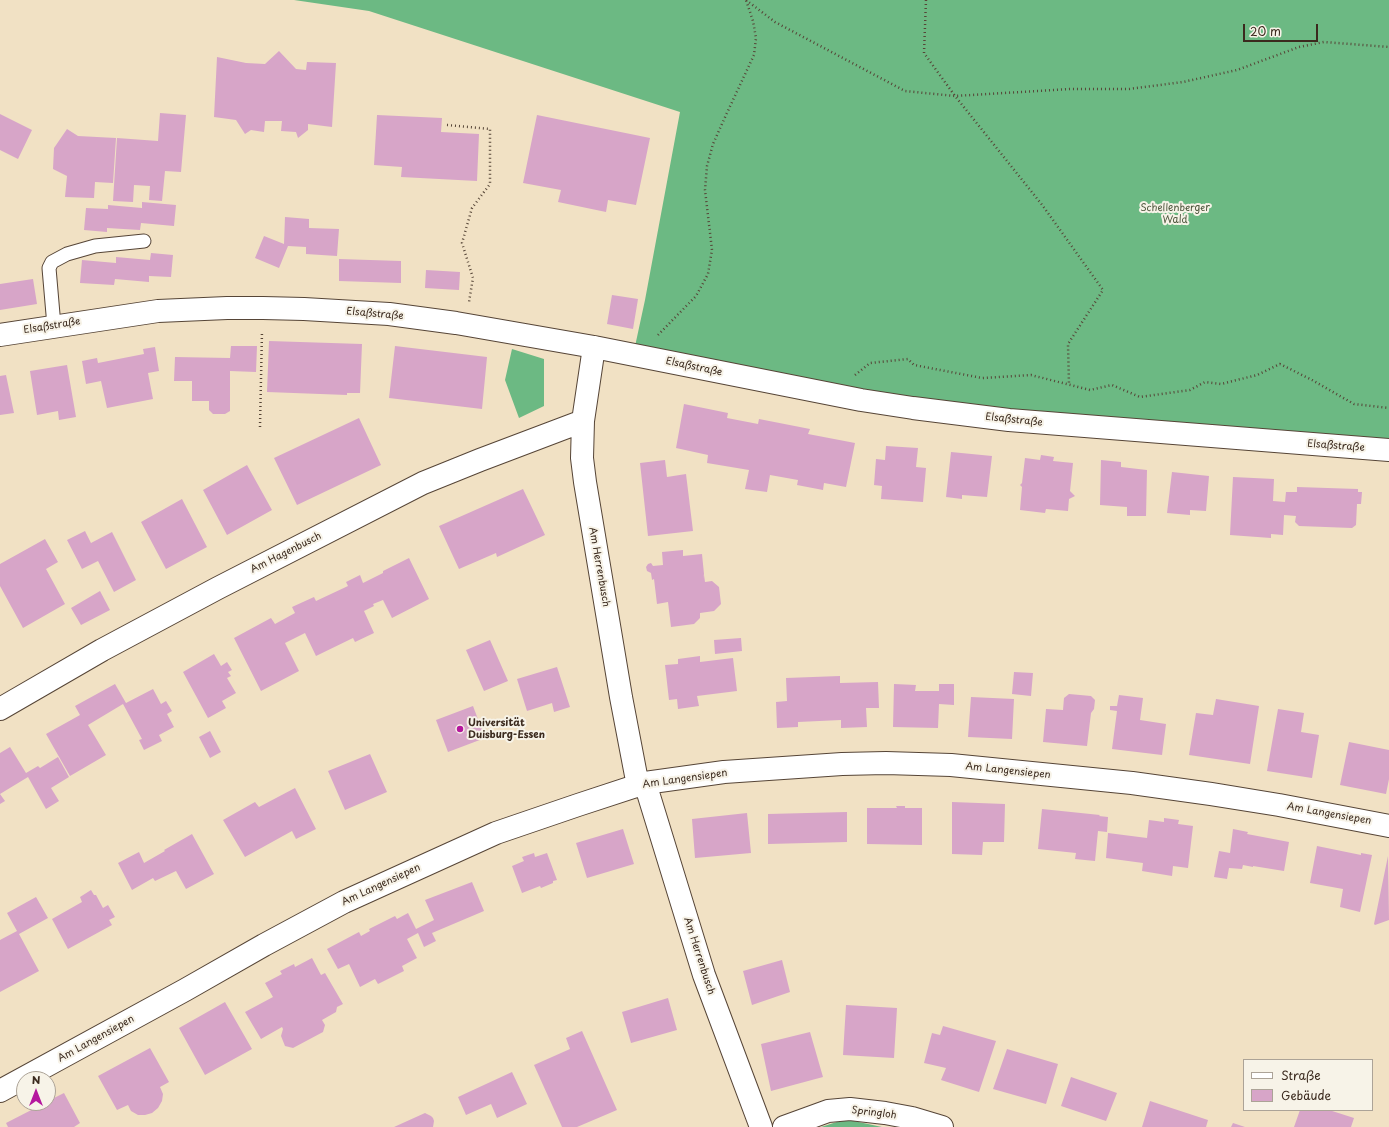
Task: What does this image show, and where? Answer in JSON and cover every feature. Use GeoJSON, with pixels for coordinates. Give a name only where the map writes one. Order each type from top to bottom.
{"type":"FeatureCollection","features":[{"type":"Feature","properties":{"kind":"street","name":"Elsaßstraße"},"geometry":{"type":"LineString","coordinates":[[0,334],[158,311],[263,308],[389,314],[464,324],[594,347],[827,394],[914,408],[1009,420],[1389,450]]}},
{"type":"Feature","properties":{"kind":"street","name":"Am Herrenbusch"},"geometry":{"type":"LineString","coordinates":[[594,347],[583,421],[582,458],[588,504],[641,784],[704,975],[761,1127]]}},
{"type":"Feature","properties":{"kind":"street","name":"Am Hagenbusch"},"geometry":{"type":"LineString","coordinates":[[0,709],[102,650],[218,588],[416,487],[480,460],[583,421]]}},
{"type":"Feature","properties":{"kind":"street","name":"Am Langensiepen"},"geometry":{"type":"LineString","coordinates":[[0,1091],[344,902],[496,833],[641,784],[724,772],[834,764],[886,763],[951,765],[1211,794],[1279,805],[1389,826]]}},
{"type":"Feature","properties":{"kind":"street","name":"Springloh"},"geometry":{"type":"LineString","coordinates":[[784,1127],[828,1111],[850,1109],[912,1118],[942,1127]]}},
{"type":"Feature","properties":{"kind":"lane"},"geometry":{"type":"LineString","coordinates":[[54,326],[49,268],[52,262],[67,254],[95,246],[144,241]]}},
{"type":"Feature","properties":{"kind":"path"},"geometry":{"type":"LineString","coordinates":[[746,0],[775,22],[905,91],[956,96],[1069,89],[1130,88],[1183,82],[1237,70],[1299,47],[1324,42],[1389,47]]}},
{"type":"Feature","properties":{"kind":"path"},"geometry":{"type":"LineString","coordinates":[[639,356],[696,296],[708,274],[712,250],[705,190],[707,166],[713,144],[754,55],[756,38],[753,21],[746,0]]}},
{"type":"Feature","properties":{"kind":"path"},"geometry":{"type":"LineString","coordinates":[[926,0],[924,53],[1043,206],[1103,290],[1068,344],[1069,385]]}},
{"type":"Feature","properties":{"kind":"path"},"geometry":{"type":"LineString","coordinates":[[447,125],[490,129],[490,184],[472,208],[462,243],[473,278],[464,324]]}},
{"type":"Feature","properties":{"kind":"path"},"geometry":{"type":"LineString","coordinates":[[260,427],[263,308]]}},
{"type":"Feature","properties":{"kind":"path"},"geometry":{"type":"LineString","coordinates":[[827,394],[870,363],[908,359],[914,366],[982,378],[1032,375],[1090,390],[1112,385],[1140,397],[1190,390],[1205,382],[1221,384],[1257,375],[1280,364],[1354,404],[1389,408]]}},
{"type":"Feature","properties":{"kind":"green space","name":"Schellenberger Wald"},"geometry":{"type":"Polygon","coordinates":[[[294,0],[1389,0],[1389,445],[1009,415],[634,351],[680,112],[369,11],[294,0]]]}},
{"type":"Feature","properties":{"kind":"green space"},"geometry":{"type":"Polygon","coordinates":[[[512,349],[544,359],[544,406],[519,418],[505,380],[512,349]]]}},
{"type":"Feature","properties":{"kind":"green space"},"geometry":{"type":"Polygon","coordinates":[[[843,1120],[854,1121],[882,1127],[821,1127],[843,1120]]]}},
{"type":"Feature","properties":{"kind":"building"},"geometry":{"type":"Polygon","coordinates":[[[279,51],[296,69],[306,70],[307,62],[336,63],[332,127],[308,124],[308,130],[298,138],[296,132],[281,131],[282,121],[265,121],[264,132],[251,130],[245,134],[236,120],[214,117],[217,57],[246,63],[265,64],[279,51]]]}},
{"type":"Feature","properties":{"kind":"building"},"geometry":{"type":"Polygon","coordinates":[[[160,113],[186,115],[181,172],[165,171],[162,201],[149,200],[150,186],[134,185],[133,202],[113,201],[117,138],[158,141],[160,113]]]}},
{"type":"Feature","properties":{"kind":"building"},"geometry":{"type":"Polygon","coordinates":[[[0,114],[32,130],[18,159],[0,150],[0,114]]]}},
{"type":"Feature","properties":{"kind":"building"},"geometry":{"type":"Polygon","coordinates":[[[377,115],[442,118],[441,132],[479,134],[477,181],[401,177],[402,167],[374,165],[377,115]]]}},
{"type":"Feature","properties":{"kind":"building"},"geometry":{"type":"Polygon","coordinates":[[[537,115],[650,138],[636,205],[608,200],[606,212],[558,202],[561,190],[523,183],[537,115]]]}},
{"type":"Feature","properties":{"kind":"building"},"geometry":{"type":"Polygon","coordinates":[[[67,129],[78,136],[116,138],[113,183],[95,182],[94,198],[65,197],[67,176],[53,169],[54,148],[67,129]]]}},
{"type":"Feature","properties":{"kind":"building"},"geometry":{"type":"Polygon","coordinates":[[[142,202],[176,205],[174,226],[141,223],[140,230],[107,228],[107,232],[84,230],[86,208],[108,209],[108,205],[142,208],[142,202]]]}},
{"type":"Feature","properties":{"kind":"building"},"geometry":{"type":"Polygon","coordinates":[[[285,217],[309,219],[309,228],[339,229],[337,256],[306,254],[306,247],[288,246],[279,268],[255,258],[264,236],[284,244],[285,217]]]}},
{"type":"Feature","properties":{"kind":"building"},"geometry":{"type":"Polygon","coordinates":[[[151,253],[173,255],[171,277],[149,276],[149,282],[115,279],[114,285],[80,283],[82,260],[116,263],[116,257],[150,260],[151,253]]]}},
{"type":"Feature","properties":{"kind":"building"},"geometry":{"type":"Polygon","coordinates":[[[339,259],[401,261],[401,283],[339,281],[339,259]]]}},
{"type":"Feature","properties":{"kind":"building"},"geometry":{"type":"Polygon","coordinates":[[[426,270],[460,272],[459,290],[425,288],[426,270]]]}},
{"type":"Feature","properties":{"kind":"building"},"geometry":{"type":"Polygon","coordinates":[[[33,279],[37,304],[0,310],[0,284],[33,279]]]}},
{"type":"Feature","properties":{"kind":"building"},"geometry":{"type":"Polygon","coordinates":[[[612,295],[638,299],[633,329],[607,324],[612,295]]]}},
{"type":"Feature","properties":{"kind":"building"},"geometry":{"type":"Polygon","coordinates":[[[269,341],[362,344],[360,393],[347,393],[347,395],[267,392],[269,341]]]}},
{"type":"Feature","properties":{"kind":"building"},"geometry":{"type":"Polygon","coordinates":[[[231,346],[257,346],[256,372],[230,371],[230,411],[225,414],[213,414],[209,410],[209,401],[192,401],[192,381],[174,381],[175,357],[230,358],[231,346]]]}},
{"type":"Feature","properties":{"kind":"building"},"geometry":{"type":"Polygon","coordinates":[[[395,346],[487,357],[482,409],[389,398],[395,346]]]}},
{"type":"Feature","properties":{"kind":"building"},"geometry":{"type":"Polygon","coordinates":[[[155,347],[159,371],[148,373],[153,399],[107,408],[101,381],[86,384],[82,361],[97,358],[98,363],[144,354],[143,349],[155,347]]]}},
{"type":"Feature","properties":{"kind":"building"},"geometry":{"type":"Polygon","coordinates":[[[67,365],[76,417],[59,420],[58,411],[37,415],[30,371],[67,365]]]}},
{"type":"Feature","properties":{"kind":"building"},"geometry":{"type":"Polygon","coordinates":[[[6,375],[14,413],[0,415],[0,376],[6,375]]]}},
{"type":"Feature","properties":{"kind":"building"},"geometry":{"type":"Polygon","coordinates":[[[684,404],[728,413],[727,418],[758,424],[759,419],[810,429],[808,434],[855,443],[846,487],[824,483],[823,490],[797,485],[798,480],[770,475],[767,492],[745,489],[749,470],[707,463],[708,455],[676,448],[684,404]]]}},
{"type":"Feature","properties":{"kind":"building"},"geometry":{"type":"Polygon","coordinates":[[[359,418],[381,465],[297,505],[274,458],[359,418]]]}},
{"type":"Feature","properties":{"kind":"building"},"geometry":{"type":"Polygon","coordinates":[[[886,446],[918,448],[916,467],[926,468],[923,502],[881,499],[882,486],[874,485],[876,459],[885,460],[886,446]]]}},
{"type":"Feature","properties":{"kind":"building"},"geometry":{"type":"Polygon","coordinates":[[[951,452],[992,456],[987,497],[962,495],[962,499],[946,497],[951,452]]]}},
{"type":"Feature","properties":{"kind":"building"},"geometry":{"type":"Polygon","coordinates":[[[1041,455],[1054,457],[1053,461],[1073,463],[1070,491],[1075,496],[1069,499],[1068,511],[1046,509],[1045,513],[1020,510],[1022,487],[1020,485],[1022,483],[1025,458],[1040,460],[1041,455]]]}},
{"type":"Feature","properties":{"kind":"building"},"geometry":{"type":"Polygon","coordinates":[[[665,460],[667,477],[686,474],[693,531],[648,536],[640,463],[665,460]]]}},
{"type":"Feature","properties":{"kind":"building"},"geometry":{"type":"Polygon","coordinates":[[[1101,460],[1121,462],[1121,467],[1147,470],[1146,516],[1127,516],[1127,507],[1100,505],[1101,460]]]}},
{"type":"Feature","properties":{"kind":"building"},"geometry":{"type":"Polygon","coordinates":[[[247,465],[272,510],[227,535],[203,490],[247,465]]]}},
{"type":"Feature","properties":{"kind":"building"},"geometry":{"type":"Polygon","coordinates":[[[1172,472],[1209,476],[1206,511],[1190,510],[1190,515],[1167,513],[1172,472]]]}},
{"type":"Feature","properties":{"kind":"building"},"geometry":{"type":"Polygon","coordinates":[[[1233,477],[1274,479],[1273,501],[1285,502],[1286,492],[1297,492],[1297,487],[1358,489],[1358,492],[1362,492],[1361,504],[1357,504],[1356,525],[1352,528],[1299,526],[1295,522],[1296,516],[1284,515],[1283,535],[1271,534],[1271,538],[1230,535],[1233,477]]]}},
{"type":"Feature","properties":{"kind":"building"},"geometry":{"type":"Polygon","coordinates":[[[523,489],[545,535],[497,557],[496,553],[459,569],[439,526],[523,489]]]}},
{"type":"Feature","properties":{"kind":"building"},"geometry":{"type":"Polygon","coordinates":[[[182,499],[207,547],[166,569],[141,522],[182,499]]]}},
{"type":"Feature","properties":{"kind":"building"},"geometry":{"type":"Polygon","coordinates":[[[85,531],[91,543],[112,532],[136,580],[114,592],[98,561],[82,569],[67,540],[85,531]]]}},
{"type":"Feature","properties":{"kind":"building"},"geometry":{"type":"Polygon","coordinates":[[[45,539],[58,562],[46,569],[65,604],[23,628],[0,586],[0,564],[45,539]]]}},
{"type":"Feature","properties":{"kind":"building"},"geometry":{"type":"Polygon","coordinates":[[[683,550],[683,556],[702,554],[703,579],[704,575],[705,582],[712,581],[719,587],[721,604],[714,611],[700,613],[700,618],[694,624],[671,627],[668,602],[657,604],[654,579],[652,580],[651,573],[647,571],[646,567],[651,563],[653,566],[663,565],[662,552],[683,550]]]}},
{"type":"Feature","properties":{"kind":"building"},"geometry":{"type":"Polygon","coordinates":[[[409,558],[429,599],[392,618],[383,600],[373,604],[374,606],[364,611],[374,633],[355,642],[353,638],[316,656],[305,633],[285,643],[299,671],[261,691],[234,638],[271,618],[275,624],[295,613],[292,607],[314,597],[316,601],[348,586],[346,582],[360,575],[363,583],[409,558]]]}},
{"type":"Feature","properties":{"kind":"building"},"geometry":{"type":"Polygon","coordinates":[[[100,591],[110,610],[81,625],[71,608],[100,591]]]}},
{"type":"Feature","properties":{"kind":"building"},"geometry":{"type":"Polygon","coordinates":[[[741,638],[742,651],[715,654],[714,640],[741,638]]]}},
{"type":"Feature","properties":{"kind":"building"},"geometry":{"type":"Polygon","coordinates":[[[490,640],[508,681],[484,691],[466,650],[490,640]]]}},
{"type":"Feature","properties":{"kind":"building"},"geometry":{"type":"Polygon","coordinates":[[[214,654],[221,666],[227,662],[232,670],[228,672],[231,676],[227,678],[236,693],[222,701],[226,708],[208,718],[183,672],[214,654]]]}},
{"type":"Feature","properties":{"kind":"building"},"geometry":{"type":"Polygon","coordinates":[[[700,656],[700,662],[733,658],[737,691],[697,696],[699,706],[678,709],[677,699],[669,700],[665,665],[678,664],[678,659],[700,656]]]}},
{"type":"Feature","properties":{"kind":"building"},"geometry":{"type":"Polygon","coordinates":[[[557,667],[570,707],[554,712],[552,703],[527,711],[517,679],[557,667]]]}},
{"type":"Feature","properties":{"kind":"building"},"geometry":{"type":"Polygon","coordinates":[[[1014,672],[1033,673],[1031,696],[1012,694],[1014,672]]]}},
{"type":"Feature","properties":{"kind":"building"},"geometry":{"type":"Polygon","coordinates":[[[840,676],[840,683],[878,682],[879,708],[866,708],[867,727],[841,728],[841,720],[798,722],[798,727],[777,728],[776,702],[787,701],[786,678],[840,676]]]}},
{"type":"Feature","properties":{"kind":"building"},"geometry":{"type":"Polygon","coordinates":[[[115,684],[126,703],[153,689],[161,704],[166,701],[172,711],[167,714],[174,727],[159,735],[162,741],[144,750],[139,740],[142,739],[123,704],[88,725],[106,755],[70,776],[46,734],[80,715],[75,706],[115,684]]]}},
{"type":"Feature","properties":{"kind":"building"},"geometry":{"type":"Polygon","coordinates":[[[894,684],[916,685],[915,691],[939,691],[939,684],[954,684],[954,705],[939,704],[938,728],[893,727],[894,684]]]}},
{"type":"Feature","properties":{"kind":"building"},"geometry":{"type":"Polygon","coordinates":[[[1069,694],[1091,696],[1095,700],[1094,709],[1091,713],[1087,746],[1043,742],[1046,709],[1063,710],[1064,698],[1069,694]]]}},
{"type":"Feature","properties":{"kind":"building"},"geometry":{"type":"Polygon","coordinates":[[[1119,695],[1143,698],[1140,720],[1166,724],[1162,755],[1112,749],[1117,711],[1110,710],[1110,706],[1117,706],[1119,695]]]}},
{"type":"Feature","properties":{"kind":"building"},"geometry":{"type":"Polygon","coordinates":[[[971,697],[1014,699],[1012,739],[968,737],[971,697]]]}},
{"type":"Feature","properties":{"kind":"building"},"geometry":{"type":"Polygon","coordinates":[[[1216,699],[1259,706],[1250,764],[1189,755],[1196,713],[1213,715],[1216,699]]]}},
{"type":"Feature","properties":{"kind":"building","name":"Universität Duisburg-Essen"},"geometry":{"type":"Polygon","coordinates":[[[473,706],[485,738],[448,752],[436,720],[473,706]]]}},
{"type":"Feature","properties":{"kind":"building"},"geometry":{"type":"Polygon","coordinates":[[[1278,709],[1304,713],[1301,732],[1319,735],[1312,778],[1267,771],[1278,709]]]}},
{"type":"Feature","properties":{"kind":"building"},"geometry":{"type":"Polygon","coordinates":[[[210,731],[221,752],[210,758],[199,737],[210,731]]]}},
{"type":"Feature","properties":{"kind":"building"},"geometry":{"type":"Polygon","coordinates":[[[1349,742],[1389,750],[1389,779],[1386,794],[1340,785],[1349,742]]]}},
{"type":"Feature","properties":{"kind":"building"},"geometry":{"type":"Polygon","coordinates":[[[10,747],[26,773],[38,766],[40,768],[58,757],[69,777],[51,788],[59,801],[46,809],[28,777],[0,794],[0,753],[10,747]]]}},
{"type":"Feature","properties":{"kind":"building"},"geometry":{"type":"Polygon","coordinates":[[[370,754],[387,792],[345,810],[328,771],[370,754]]]}},
{"type":"Feature","properties":{"kind":"building"},"geometry":{"type":"Polygon","coordinates":[[[295,788],[316,829],[296,839],[292,831],[245,857],[223,820],[255,802],[259,807],[295,788]]]}},
{"type":"Feature","properties":{"kind":"building"},"geometry":{"type":"Polygon","coordinates":[[[0,794],[5,801],[0,804],[0,794]]]}},
{"type":"Feature","properties":{"kind":"building"},"geometry":{"type":"Polygon","coordinates":[[[952,802],[1005,804],[1004,842],[983,842],[982,855],[952,854],[952,802]]]}},
{"type":"Feature","properties":{"kind":"building"},"geometry":{"type":"Polygon","coordinates":[[[896,806],[905,806],[905,808],[922,808],[922,845],[867,844],[867,808],[897,808],[896,806]]]}},
{"type":"Feature","properties":{"kind":"building"},"geometry":{"type":"Polygon","coordinates":[[[1042,809],[1108,817],[1107,832],[1098,831],[1095,861],[1075,859],[1076,853],[1038,849],[1042,809]]]}},
{"type":"Feature","properties":{"kind":"building"},"geometry":{"type":"Polygon","coordinates":[[[847,812],[847,842],[768,844],[768,814],[847,812]]]}},
{"type":"Feature","properties":{"kind":"building"},"geometry":{"type":"Polygon","coordinates":[[[747,813],[751,853],[695,858],[692,819],[747,813]]]}},
{"type":"Feature","properties":{"kind":"building"},"geometry":{"type":"Polygon","coordinates":[[[1164,818],[1179,820],[1178,824],[1193,826],[1188,868],[1173,866],[1172,876],[1142,871],[1143,863],[1106,858],[1108,833],[1147,838],[1149,820],[1164,822],[1164,818]]]}},
{"type":"Feature","properties":{"kind":"building"},"geometry":{"type":"Polygon","coordinates":[[[623,829],[634,864],[587,878],[576,843],[623,829]]]}},
{"type":"Feature","properties":{"kind":"building"},"geometry":{"type":"Polygon","coordinates":[[[1233,829],[1248,832],[1247,834],[1289,842],[1284,871],[1243,865],[1242,869],[1229,868],[1227,879],[1214,877],[1219,851],[1230,853],[1233,829]]]}},
{"type":"Feature","properties":{"kind":"building"},"geometry":{"type":"Polygon","coordinates":[[[192,834],[214,874],[186,889],[176,871],[155,881],[153,878],[132,890],[118,863],[139,852],[144,863],[192,834]]]}},
{"type":"Feature","properties":{"kind":"building"},"geometry":{"type":"Polygon","coordinates":[[[1317,846],[1361,855],[1361,853],[1372,855],[1360,912],[1340,907],[1343,889],[1310,883],[1317,846]]]}},
{"type":"Feature","properties":{"kind":"building"},"geometry":{"type":"Polygon","coordinates":[[[534,853],[535,857],[547,853],[557,880],[541,888],[540,886],[522,893],[512,866],[524,861],[522,857],[534,853]]]}},
{"type":"Feature","properties":{"kind":"building"},"geometry":{"type":"Polygon","coordinates":[[[1388,856],[1389,920],[1375,925],[1374,924],[1388,856]]]}},
{"type":"Feature","properties":{"kind":"building"},"geometry":{"type":"Polygon","coordinates":[[[472,882],[484,911],[432,933],[436,941],[424,947],[418,933],[407,939],[417,958],[402,966],[404,971],[378,984],[375,979],[360,987],[349,964],[338,969],[327,949],[359,932],[361,936],[370,931],[369,929],[395,916],[397,919],[408,913],[416,929],[434,920],[425,900],[472,882]]]}},
{"type":"Feature","properties":{"kind":"building"},"geometry":{"type":"Polygon","coordinates":[[[91,890],[94,895],[96,895],[103,908],[108,905],[115,917],[109,920],[112,925],[68,949],[52,919],[82,902],[80,897],[91,890]]]}},
{"type":"Feature","properties":{"kind":"building"},"geometry":{"type":"Polygon","coordinates":[[[36,897],[48,918],[19,934],[39,971],[0,992],[0,940],[17,931],[7,913],[36,897]]]}},
{"type":"Feature","properties":{"kind":"building"},"geometry":{"type":"Polygon","coordinates":[[[312,958],[321,975],[325,973],[343,1004],[337,1007],[336,1012],[322,1020],[325,1025],[323,1032],[293,1048],[285,1046],[281,1036],[283,1029],[282,1027],[261,1039],[245,1012],[273,997],[265,983],[282,974],[280,971],[294,964],[295,967],[312,958]]]}},
{"type":"Feature","properties":{"kind":"building"},"geometry":{"type":"Polygon","coordinates":[[[782,960],[790,992],[752,1005],[743,971],[782,960]]]}},
{"type":"Feature","properties":{"kind":"building"},"geometry":{"type":"Polygon","coordinates":[[[668,998],[677,1030],[631,1043],[622,1012],[668,998]]]}},
{"type":"Feature","properties":{"kind":"building"},"geometry":{"type":"Polygon","coordinates":[[[225,1002],[252,1049],[205,1075],[179,1028],[225,1002]]]}},
{"type":"Feature","properties":{"kind":"building"},"geometry":{"type":"Polygon","coordinates":[[[846,1005],[897,1008],[894,1058],[843,1055],[846,1005]]]}},
{"type":"Feature","properties":{"kind":"building"},"geometry":{"type":"Polygon","coordinates":[[[943,1026],[996,1041],[979,1092],[941,1080],[946,1068],[924,1063],[932,1033],[940,1035],[943,1026]]]}},
{"type":"Feature","properties":{"kind":"building"},"geometry":{"type":"Polygon","coordinates":[[[582,1031],[617,1110],[577,1127],[562,1127],[534,1065],[570,1049],[566,1038],[582,1031]]]}},
{"type":"Feature","properties":{"kind":"building"},"geometry":{"type":"Polygon","coordinates":[[[810,1032],[823,1077],[771,1091],[761,1044],[810,1032]]]}},
{"type":"Feature","properties":{"kind":"building"},"geometry":{"type":"Polygon","coordinates":[[[150,1048],[169,1082],[160,1087],[163,1094],[162,1101],[158,1108],[152,1113],[145,1115],[138,1115],[131,1111],[128,1105],[117,1110],[98,1076],[150,1048]]]}},
{"type":"Feature","properties":{"kind":"building"},"geometry":{"type":"Polygon","coordinates":[[[1007,1049],[1058,1064],[1046,1104],[993,1089],[1007,1049]]]}},
{"type":"Feature","properties":{"kind":"building"},"geometry":{"type":"Polygon","coordinates":[[[512,1072],[527,1104],[497,1118],[491,1104],[466,1115],[458,1097],[512,1072]]]}},
{"type":"Feature","properties":{"kind":"building"},"geometry":{"type":"Polygon","coordinates":[[[1071,1077],[1117,1093],[1106,1121],[1061,1106],[1071,1077]]]}},
{"type":"Feature","properties":{"kind":"building"},"geometry":{"type":"Polygon","coordinates":[[[64,1093],[80,1123],[74,1127],[8,1127],[6,1123],[29,1111],[56,1111],[56,1097],[64,1093]]]}},
{"type":"Feature","properties":{"kind":"building"},"geometry":{"type":"Polygon","coordinates":[[[1150,1101],[1208,1120],[1206,1127],[1142,1127],[1150,1101]]]}},
{"type":"Feature","properties":{"kind":"building"},"geometry":{"type":"Polygon","coordinates":[[[1300,1111],[1332,1111],[1354,1118],[1351,1127],[1294,1127],[1300,1111]]]}},
{"type":"Feature","properties":{"kind":"building"},"geometry":{"type":"Polygon","coordinates":[[[425,1113],[433,1118],[433,1127],[394,1127],[425,1113]]]}},
{"type":"Feature","properties":{"kind":"building"},"geometry":{"type":"Polygon","coordinates":[[[1233,1123],[1245,1127],[1231,1127],[1233,1123]]]}},
{"type":"Feature","properties":{"kind":"place","name":"Universität Duisburg-Essen"},"geometry":{"type":"Point","coordinates":[460,729]}}]}
